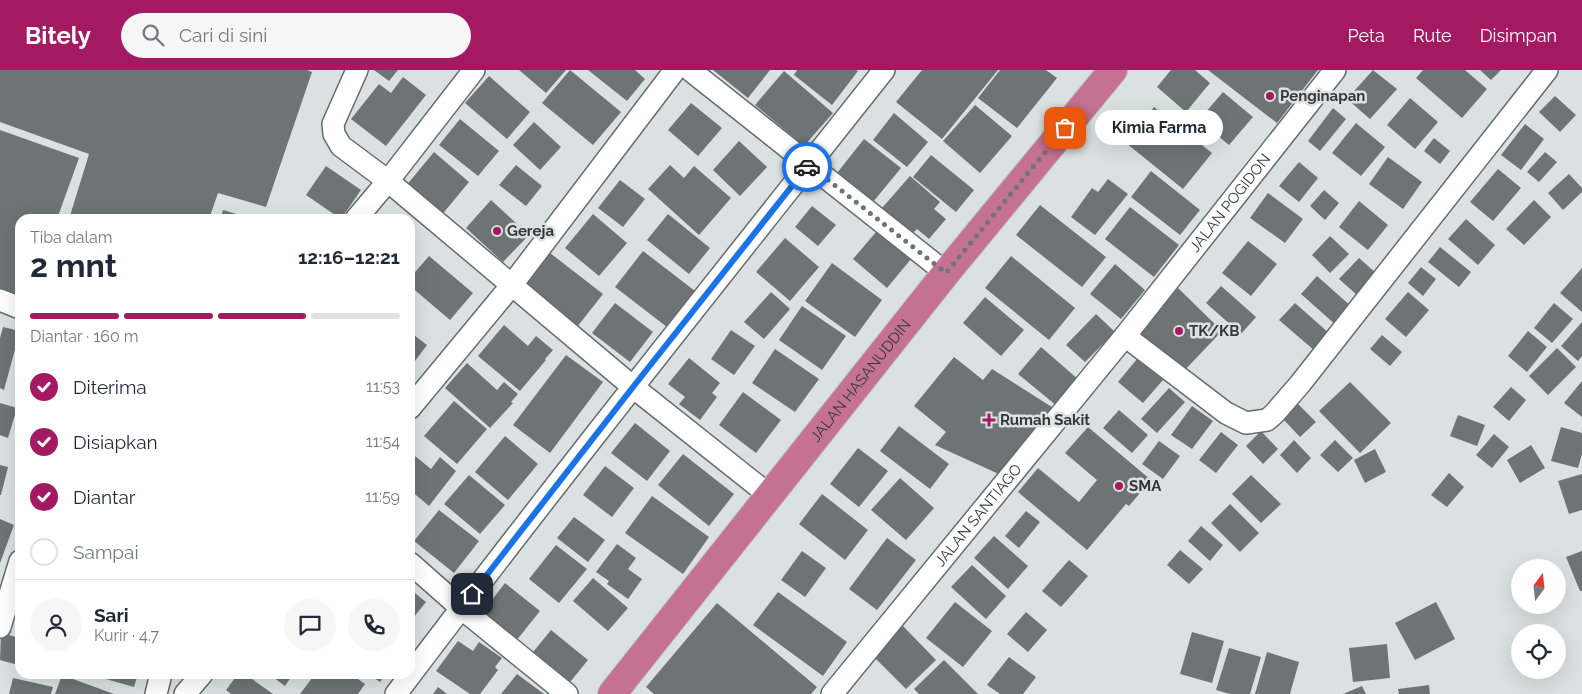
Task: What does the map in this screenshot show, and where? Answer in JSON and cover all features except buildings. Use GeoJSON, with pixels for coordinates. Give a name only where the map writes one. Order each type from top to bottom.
{"type":"FeatureCollection","features":[{"type":"Feature","properties":{"kind":"highway","name":"JALAN HASANUDDIN"},"geometry":{"type":"LineString","coordinates":[[612,694],[946,273],[1113,70]]}},
{"type":"Feature","properties":{"kind":"street"},"geometry":{"type":"LineString","coordinates":[[358,70],[333,124],[334,134],[341,146],[388,181],[633,387],[769,495]]}},
{"type":"Feature","properties":{"kind":"street"},"geometry":{"type":"LineString","coordinates":[[360,214],[474,70]]}},
{"type":"Feature","properties":{"kind":"street"},"geometry":{"type":"LineString","coordinates":[[415,402],[511,286],[674,70]]}},
{"type":"Feature","properties":{"kind":"street"},"geometry":{"type":"LineString","coordinates":[[690,70],[946,273]]}},
{"type":"Feature","properties":{"kind":"street"},"geometry":{"type":"LineString","coordinates":[[415,669],[633,387],[884,70]]}},
{"type":"Feature","properties":{"kind":"street","name":"JALAN POGIDON"},"geometry":{"type":"LineString","coordinates":[[1125,336],[1335,70]]}},
{"type":"Feature","properties":{"kind":"street"},"geometry":{"type":"LineString","coordinates":[[1125,336],[1226,413],[1246,423],[1267,420],[1306,377],[1547,70]]}},
{"type":"Feature","properties":{"kind":"street"},"geometry":{"type":"LineString","coordinates":[[0,300],[15,306]]}},
{"type":"Feature","properties":{"kind":"street","name":"JALAN SANTIAGO"},"geometry":{"type":"LineString","coordinates":[[832,694],[1125,336]]}},
{"type":"Feature","properties":{"kind":"street"},"geometry":{"type":"LineString","coordinates":[[415,567],[461,608],[567,694]]}},
{"type":"Feature","properties":{"kind":"street"},"geometry":{"type":"LineString","coordinates":[[0,627],[15,578]]}},
{"type":"Feature","properties":{"kind":"street"},"geometry":{"type":"LineString","coordinates":[[156,694],[160,679]]}},
{"type":"Feature","properties":{"kind":"street"},"geometry":{"type":"LineString","coordinates":[[185,694],[198,679]]}},
{"type":"Feature","properties":{"kind":"street"},"geometry":{"type":"LineString","coordinates":[[396,694],[407,679]]}},
{"type":"Feature","properties":{"kind":"way so far"},"geometry":{"type":"LineString","coordinates":[[807,167],[809,165],[946,273],[1065,128]]}},
{"type":"Feature","properties":{"kind":"place","name":"Penginapan"},"geometry":{"type":"Point","coordinates":[1270,96]}},
{"type":"Feature","properties":{"kind":"place","name":"Kimia Farma"},"geometry":{"type":"Point","coordinates":[1065,128]}},
{"type":"Feature","properties":{"kind":"place","name":"Gereja"},"geometry":{"type":"Point","coordinates":[497,231]}},
{"type":"Feature","properties":{"kind":"place","name":"TK/KB"},"geometry":{"type":"Point","coordinates":[1179,331]}},
{"type":"Feature","properties":{"kind":"place","name":"Rumah Sakit"},"geometry":{"type":"Point","coordinates":[989,420]}},
{"type":"Feature","properties":{"kind":"place","name":"SMA"},"geometry":{"type":"Point","coordinates":[1119,486]}},
{"type":"Feature","properties":{"kind":"route"},"geometry":{"type":"LineString","coordinates":[[472,594],[807,167]]}}]}
